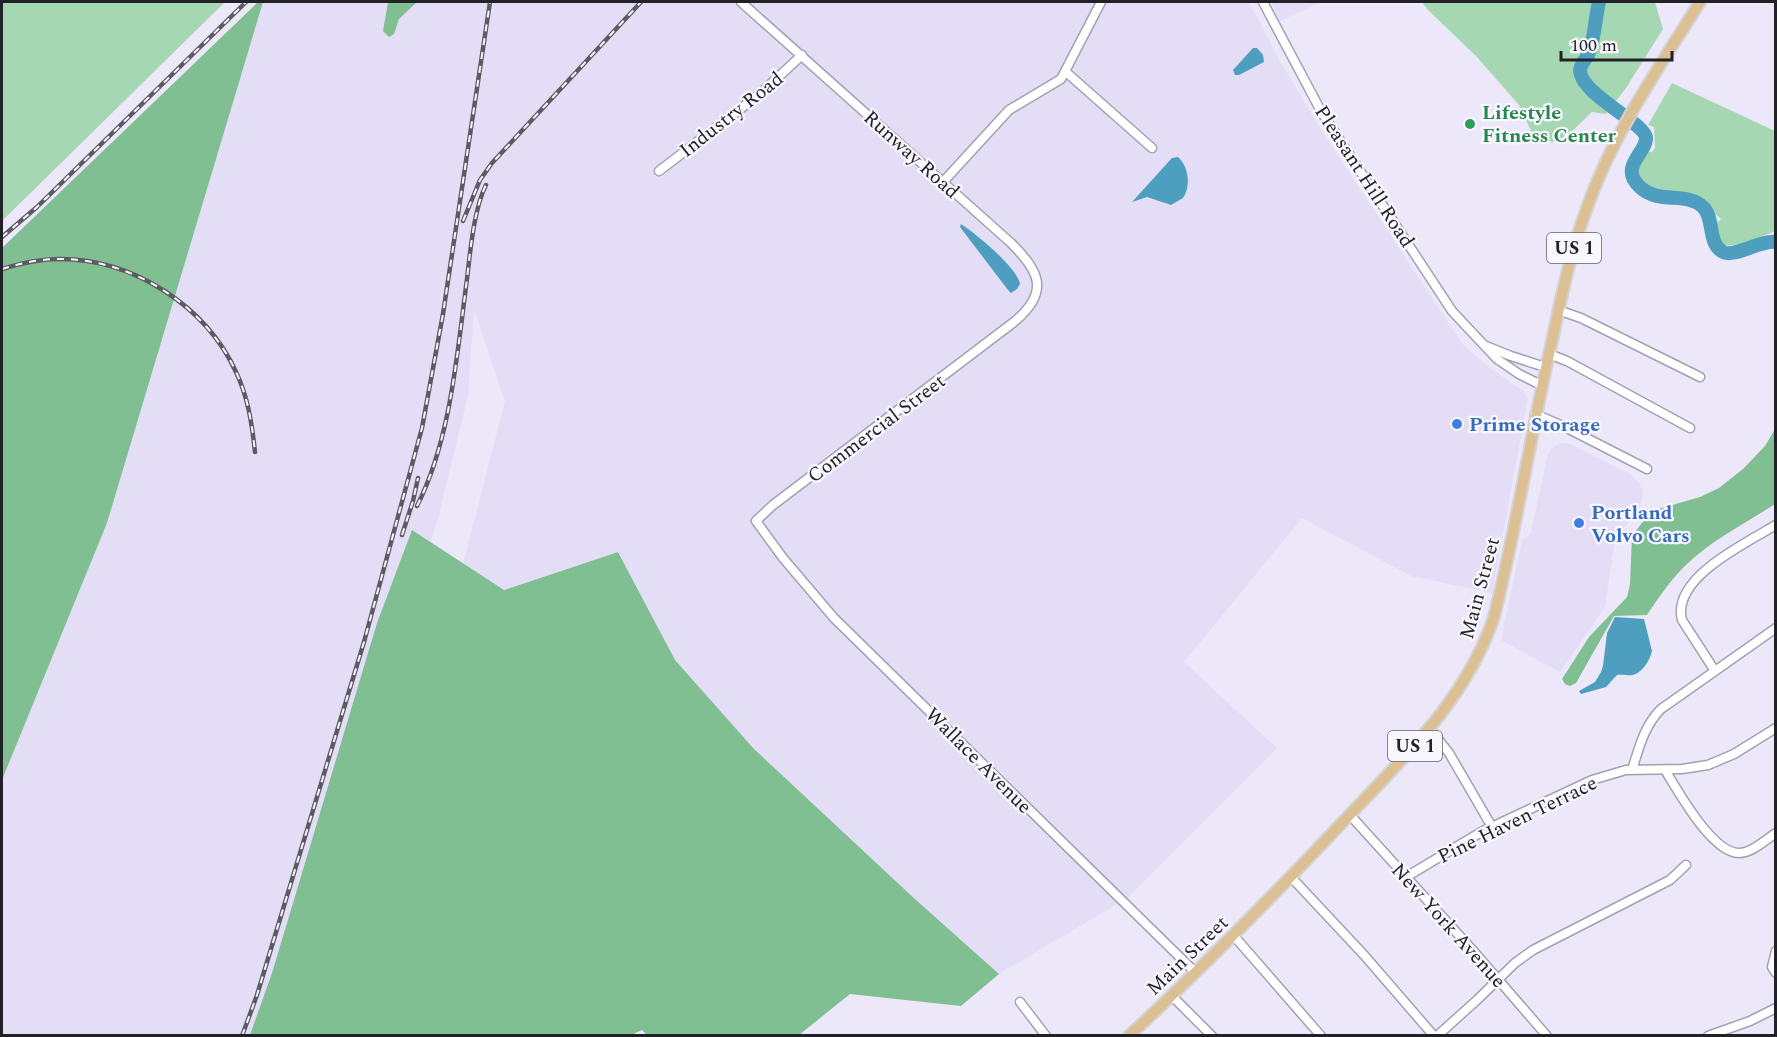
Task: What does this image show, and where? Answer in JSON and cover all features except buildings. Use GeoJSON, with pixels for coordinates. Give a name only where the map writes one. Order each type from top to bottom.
{"type":"FeatureCollection","features":[{"type":"Feature","properties":{"kind":"main road","name":"Main Street"},"geometry":{"type":"LineString","coordinates":[[1128,1035],[1234,936],[1350,815],[1429,728],[1464,682],[1478,658],[1489,631],[1502,583],[1545,367],[1571,255],[1589,201],[1634,111],[1700,2]]}},
{"type":"Feature","properties":{"kind":"street","name":"Runway Road"},"geometry":{"type":"LineString","coordinates":[[741,2],[1025,256],[1033,268],[1037,283],[1035,298],[1029,308],[1014,322]]}},
{"type":"Feature","properties":{"kind":"street"},"geometry":{"type":"LineString","coordinates":[[943,182],[1009,110],[1057,82],[1066,72],[1101,2]]}},
{"type":"Feature","properties":{"kind":"street","name":"Pleasant Hill Road"},"geometry":{"type":"LineString","coordinates":[[1263,2],[1328,122],[1452,311],[1480,342],[1509,368],[1541,385]]}},
{"type":"Feature","properties":{"kind":"street","name":"Industry Road"},"geometry":{"type":"LineString","coordinates":[[659,171],[761,93],[802,55]]}},
{"type":"Feature","properties":{"kind":"street"},"geometry":{"type":"LineString","coordinates":[[1066,72],[1152,148]]}},
{"type":"Feature","properties":{"kind":"street"},"geometry":{"type":"LineString","coordinates":[[1558,310],[1581,318],[1700,376]]}},
{"type":"Feature","properties":{"kind":"street","name":"Commercial Street"},"geometry":{"type":"LineString","coordinates":[[769,540],[756,521],[773,505],[1014,322]]}},
{"type":"Feature","properties":{"kind":"street","name":"Pleasant Hill Road"},"geometry":{"type":"LineString","coordinates":[[1480,342],[1499,352],[1545,367]]}},
{"type":"Feature","properties":{"kind":"street"},"geometry":{"type":"LineString","coordinates":[[1549,354],[1567,361],[1690,428]]}},
{"type":"Feature","properties":{"kind":"street"},"geometry":{"type":"LineString","coordinates":[[1535,414],[1647,469]]}},
{"type":"Feature","properties":{"kind":"street"},"geometry":{"type":"LineString","coordinates":[[1715,671],[1682,620],[1680,613],[1683,596],[1692,583],[1715,563],[1776,525]]}},
{"type":"Feature","properties":{"kind":"street","name":"Wallace Avenue"},"geometry":{"type":"LineString","coordinates":[[769,540],[834,618],[1196,973]]}},
{"type":"Feature","properties":{"kind":"street"},"geometry":{"type":"LineString","coordinates":[[1632,770],[1640,741],[1652,718],[1661,709],[1776,628]]}},
{"type":"Feature","properties":{"kind":"street"},"geometry":{"type":"LineString","coordinates":[[1429,728],[1449,753],[1492,826]]}},
{"type":"Feature","properties":{"kind":"street","name":"Pine Haven Terrace"},"geometry":{"type":"LineString","coordinates":[[1406,877],[1492,826],[1592,780],[1608,774],[1632,770],[1695,768],[1721,760],[1776,728]]}},
{"type":"Feature","properties":{"kind":"street"},"geometry":{"type":"LineString","coordinates":[[1665,770],[1699,824],[1728,850],[1737,854],[1746,852],[1776,832]]}},
{"type":"Feature","properties":{"kind":"street","name":"New York Avenue"},"geometry":{"type":"LineString","coordinates":[[1350,815],[1547,1035]]}},
{"type":"Feature","properties":{"kind":"street"},"geometry":{"type":"LineString","coordinates":[[1291,877],[1308,892],[1436,1035],[1515,963],[1533,950],[1670,880],[1686,865]]}},
{"type":"Feature","properties":{"kind":"street"},"geometry":{"type":"LineString","coordinates":[[1234,936],[1321,1035]]}},
{"type":"Feature","properties":{"kind":"street"},"geometry":{"type":"LineString","coordinates":[[1776,951],[1772,967],[1776,973]]}},
{"type":"Feature","properties":{"kind":"street"},"geometry":{"type":"LineString","coordinates":[[1172,996],[1212,1035]]}},
{"type":"Feature","properties":{"kind":"street"},"geometry":{"type":"LineString","coordinates":[[1020,1002],[1046,1035]]}},
{"type":"Feature","properties":{"kind":"street"},"geometry":{"type":"LineString","coordinates":[[1708,1035],[1750,1021],[1776,1008]]}},
{"type":"Feature","properties":{"kind":"shaded area"},"geometry":{"type":"Polygon","coordinates":[[[263,2],[1249,2],[1280,61],[1323,133],[1463,345],[1486,365],[1523,391],[1528,398],[1492,593],[1411,576],[1302,518],[1184,662],[1277,748],[1127,898],[999,974],[754,749],[675,660],[618,552],[452,607],[505,401],[474,310],[468,396],[437,523],[331,827],[262,1035],[2,1036],[2,780],[107,523],[263,2]]]}},
{"type":"Feature","properties":{"kind":"shaded area"},"geometry":{"type":"Polygon","coordinates":[[[1271,2],[1321,2],[1280,21],[1271,2]]]}},
{"type":"Feature","properties":{"kind":"shaded area"},"geometry":{"type":"Polygon","coordinates":[[[1561,443],[1571,444],[1630,474],[1639,483],[1643,492],[1640,507],[1615,540],[1605,607],[1560,672],[1501,640],[1522,541],[1531,533],[1548,453],[1561,443]]]}},
{"type":"Feature","properties":{"kind":"green space"},"geometry":{"type":"Polygon","coordinates":[[[2,2],[225,2],[2,221],[2,2]]]}},
{"type":"Feature","properties":{"kind":"green space"},"geometry":{"type":"Polygon","coordinates":[[[258,2],[263,2],[107,523],[2,780],[2,248],[258,2]]]}},
{"type":"Feature","properties":{"kind":"green space"},"geometry":{"type":"Polygon","coordinates":[[[388,2],[417,2],[399,19],[394,34],[389,37],[383,31],[388,2]]]}},
{"type":"Feature","properties":{"kind":"green space"},"geometry":{"type":"Polygon","coordinates":[[[1422,2],[1655,2],[1663,29],[1626,88],[1606,114],[1592,112],[1566,137],[1552,142],[1532,133],[1519,105],[1476,56],[1422,2]]]}},
{"type":"Feature","properties":{"kind":"green space"},"geometry":{"type":"Polygon","coordinates":[[[1672,83],[1775,131],[1775,231],[1744,244],[1723,246],[1718,241],[1713,226],[1721,219],[1697,197],[1691,194],[1671,196],[1658,193],[1639,177],[1636,166],[1640,161],[1641,151],[1645,149],[1652,152],[1655,148],[1654,127],[1648,125],[1672,83]]]}},
{"type":"Feature","properties":{"kind":"green space"},"geometry":{"type":"Polygon","coordinates":[[[1775,429],[1775,504],[1718,539],[1697,555],[1670,582],[1647,615],[1614,616],[1576,683],[1570,686],[1565,684],[1562,679],[1589,637],[1627,597],[1630,584],[1632,536],[1641,524],[1655,510],[1700,497],[1719,488],[1743,469],[1765,446],[1775,429]]]}},
{"type":"Feature","properties":{"kind":"green space"},"geometry":{"type":"Polygon","coordinates":[[[412,530],[504,590],[618,552],[675,660],[754,749],[999,974],[961,1006],[850,994],[799,1035],[648,1036],[642,1030],[629,1036],[250,1035],[272,973],[377,623],[412,530]]]}},
{"type":"Feature","properties":{"kind":"water"},"geometry":{"type":"Polygon","coordinates":[[[1253,48],[1257,48],[1263,55],[1264,62],[1235,75],[1233,70],[1253,48]]]}},
{"type":"Feature","properties":{"kind":"water"},"geometry":{"type":"Polygon","coordinates":[[[1178,157],[1185,166],[1188,177],[1183,198],[1171,205],[1147,197],[1132,202],[1172,158],[1178,157]]]}},
{"type":"Feature","properties":{"kind":"water"},"geometry":{"type":"Polygon","coordinates":[[[961,224],[1011,268],[1020,284],[1017,289],[1011,293],[1008,290],[960,227],[961,224]]]}},
{"type":"Feature","properties":{"kind":"water"},"geometry":{"type":"Polygon","coordinates":[[[1615,617],[1644,619],[1652,651],[1650,658],[1637,673],[1617,675],[1606,687],[1581,694],[1579,691],[1595,682],[1601,672],[1607,633],[1615,617]]]}},
{"type":"Feature","properties":{"kind":"waterway"},"geometry":{"type":"LineString","coordinates":[[1599,2],[1594,35],[1580,71],[1583,80],[1591,89],[1636,125],[1646,138],[1632,166],[1634,180],[1647,192],[1689,200],[1703,207],[1707,212],[1715,243],[1723,252],[1734,253],[1776,242]]}},
{"type":"Feature","properties":{"kind":"railway"},"geometry":{"type":"LineString","coordinates":[[2,237],[37,207],[246,2]]}},
{"type":"Feature","properties":{"kind":"railway"},"geometry":{"type":"LineString","coordinates":[[242,1036],[257,995],[364,642],[422,428],[443,314],[490,2]]}},
{"type":"Feature","properties":{"kind":"railway"},"geometry":{"type":"LineString","coordinates":[[463,221],[480,180],[492,163],[641,2]]}},
{"type":"Feature","properties":{"kind":"railway"},"geometry":{"type":"LineString","coordinates":[[417,506],[438,453],[445,424],[456,366],[473,231],[478,206],[486,185]]}},
{"type":"Feature","properties":{"kind":"railway"},"geometry":{"type":"LineString","coordinates":[[2,269],[45,260],[87,261],[114,267],[140,277],[164,291],[206,326],[223,348],[244,391],[255,452]]}},
{"type":"Feature","properties":{"kind":"railway"},"geometry":{"type":"LineString","coordinates":[[402,535],[418,478]]}},
{"type":"Feature","properties":{"kind":"place","name":"Lifestyle Fitness Center"},"geometry":{"type":"Point","coordinates":[1470,124]}},
{"type":"Feature","properties":{"kind":"place","name":"Prime Storage"},"geometry":{"type":"Point","coordinates":[1457,424]}},
{"type":"Feature","properties":{"kind":"place","name":"Portland Volvo Cars"},"geometry":{"type":"Point","coordinates":[1579,523]}}]}
